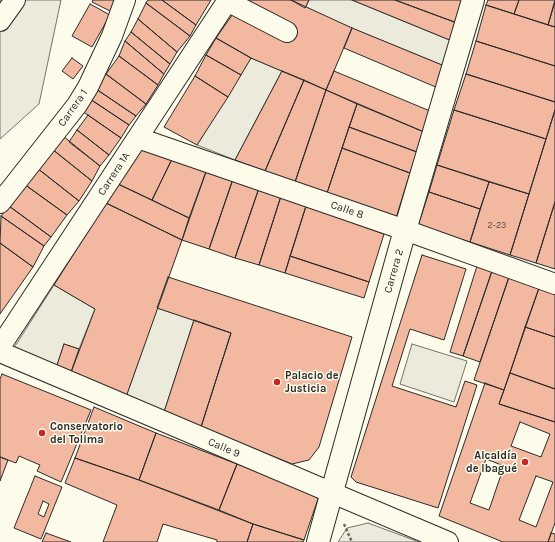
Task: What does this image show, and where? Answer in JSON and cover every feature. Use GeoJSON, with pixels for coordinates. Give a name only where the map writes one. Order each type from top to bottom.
{"type":"FeatureCollection","features":[{"type":"Feature","properties":{"kind":"main road","name":"Carrera 2"},"geometry":{"type":"LineString","coordinates":[[318,542],[473,0]]}},
{"type":"Feature","properties":{"kind":"street"},"geometry":{"type":"LineString","coordinates":[[0,21],[15,0]]}},
{"type":"Feature","properties":{"kind":"street","name":"Carrera 1"},"geometry":{"type":"LineString","coordinates":[[0,202],[77,105],[88,87],[112,36],[125,0]]}},
{"type":"Feature","properties":{"kind":"street"},"geometry":{"type":"LineString","coordinates":[[228,0],[287,32]]}},
{"type":"Feature","properties":{"kind":"street","name":"Carrera 1A"},"geometry":{"type":"LineString","coordinates":[[0,347],[228,0]]}},
{"type":"Feature","properties":{"kind":"street","name":"Calle 8"},"geometry":{"type":"LineString","coordinates":[[138,138],[406,230],[555,284]]}},
{"type":"Feature","properties":{"kind":"street","name":"Calle 9"},"geometry":{"type":"LineString","coordinates":[[0,352],[448,542]]}},
{"type":"Feature","properties":{"kind":"shaded area"},"geometry":{"type":"Polygon","coordinates":[[[0,0],[61,0],[39,104],[0,139],[0,0]]]}},
{"type":"Feature","properties":{"kind":"shaded area"},"geometry":{"type":"Polygon","coordinates":[[[309,0],[352,0],[452,41],[442,65],[305,9],[309,0]]]}},
{"type":"Feature","properties":{"kind":"shaded area"},"geometry":{"type":"Polygon","coordinates":[[[251,58],[282,71],[235,160],[197,145],[251,58]]]}},
{"type":"Feature","properties":{"kind":"shaded area"},"geometry":{"type":"Polygon","coordinates":[[[54,285],[95,309],[79,349],[64,344],[56,368],[12,351],[54,285]]]}},
{"type":"Feature","properties":{"kind":"shaded area"},"geometry":{"type":"Polygon","coordinates":[[[157,308],[194,320],[164,412],[126,397],[157,308]]]}},
{"type":"Feature","properties":{"kind":"shaded area"},"geometry":{"type":"Polygon","coordinates":[[[412,344],[467,361],[454,402],[400,384],[412,344]]]}},
{"type":"Feature","properties":{"kind":"shaded area"},"geometry":{"type":"Polygon","coordinates":[[[368,523],[419,542],[338,542],[347,528],[368,523]]]}},
{"type":"Feature","properties":{"kind":"building"},"geometry":{"type":"Polygon","coordinates":[[[93,0],[115,0],[110,11],[92,2],[93,0]]]}},
{"type":"Feature","properties":{"kind":"building"},"geometry":{"type":"Polygon","coordinates":[[[148,0],[162,0],[196,25],[190,36],[146,3],[148,0]]]}},
{"type":"Feature","properties":{"kind":"building"},"geometry":{"type":"Polygon","coordinates":[[[162,0],[211,0],[196,25],[162,0]]]}},
{"type":"Feature","properties":{"kind":"building"},"geometry":{"type":"Polygon","coordinates":[[[240,0],[291,0],[352,28],[326,90],[251,58],[216,38],[235,11],[240,0]]]}},
{"type":"Feature","properties":{"kind":"building"},"geometry":{"type":"Polygon","coordinates":[[[291,0],[309,0],[305,8],[291,0]]]}},
{"type":"Feature","properties":{"kind":"building"},"geometry":{"type":"Polygon","coordinates":[[[352,0],[395,0],[457,23],[452,41],[352,0]]]}},
{"type":"Feature","properties":{"kind":"building"},"geometry":{"type":"Polygon","coordinates":[[[395,0],[465,0],[457,23],[395,0]]]}},
{"type":"Feature","properties":{"kind":"building"},"geometry":{"type":"Polygon","coordinates":[[[488,0],[519,0],[514,14],[486,5],[488,0]]]}},
{"type":"Feature","properties":{"kind":"building"},"geometry":{"type":"Polygon","coordinates":[[[519,0],[555,0],[548,25],[514,14],[519,0]]]}},
{"type":"Feature","properties":{"kind":"building"},"geometry":{"type":"Polygon","coordinates":[[[555,2],[555,27],[548,25],[555,2]]]}},
{"type":"Feature","properties":{"kind":"building"},"geometry":{"type":"Polygon","coordinates":[[[146,3],[190,36],[177,52],[138,19],[146,3]]]}},
{"type":"Feature","properties":{"kind":"building"},"geometry":{"type":"Polygon","coordinates":[[[90,4],[110,15],[92,47],[72,36],[90,4]]]}},
{"type":"Feature","properties":{"kind":"building"},"geometry":{"type":"Polygon","coordinates":[[[486,5],[555,27],[555,66],[476,41],[486,5]]]}},
{"type":"Feature","properties":{"kind":"building"},"geometry":{"type":"Polygon","coordinates":[[[138,19],[177,52],[170,64],[131,32],[138,19]]]}},
{"type":"Feature","properties":{"kind":"building"},"geometry":{"type":"Polygon","coordinates":[[[352,28],[442,65],[438,88],[344,48],[352,28]]]}},
{"type":"Feature","properties":{"kind":"building"},"geometry":{"type":"Polygon","coordinates":[[[131,32],[170,64],[164,74],[125,41],[131,32]]]}},
{"type":"Feature","properties":{"kind":"building"},"geometry":{"type":"Polygon","coordinates":[[[216,38],[251,58],[241,75],[206,55],[216,38]]]}},
{"type":"Feature","properties":{"kind":"building"},"geometry":{"type":"Polygon","coordinates":[[[125,41],[164,74],[158,85],[119,56],[125,41]]]}},
{"type":"Feature","properties":{"kind":"building"},"geometry":{"type":"Polygon","coordinates":[[[476,41],[555,66],[555,102],[466,74],[476,41]]]}},
{"type":"Feature","properties":{"kind":"building"},"geometry":{"type":"Polygon","coordinates":[[[206,55],[241,75],[228,97],[195,76],[206,55]]]}},
{"type":"Feature","properties":{"kind":"building"},"geometry":{"type":"Polygon","coordinates":[[[119,56],[158,85],[146,104],[106,74],[119,56]]]}},
{"type":"Feature","properties":{"kind":"building"},"geometry":{"type":"Polygon","coordinates":[[[72,58],[83,66],[73,79],[62,71],[72,58]]]}},
{"type":"Feature","properties":{"kind":"building"},"geometry":{"type":"Polygon","coordinates":[[[282,71],[304,80],[265,171],[235,160],[282,71]]]}},
{"type":"Feature","properties":{"kind":"building"},"geometry":{"type":"Polygon","coordinates":[[[334,71],[430,111],[424,132],[326,90],[334,71]]]}},
{"type":"Feature","properties":{"kind":"building"},"geometry":{"type":"Polygon","coordinates":[[[106,74],[146,104],[136,116],[96,89],[106,74]]]}},
{"type":"Feature","properties":{"kind":"building"},"geometry":{"type":"Polygon","coordinates":[[[466,74],[555,102],[555,110],[546,139],[454,110],[466,74]]]}},
{"type":"Feature","properties":{"kind":"building"},"geometry":{"type":"Polygon","coordinates":[[[195,76],[228,97],[197,145],[164,127],[195,76]]]}},
{"type":"Feature","properties":{"kind":"building"},"geometry":{"type":"Polygon","coordinates":[[[304,80],[326,90],[295,182],[265,171],[304,80]]]}},
{"type":"Feature","properties":{"kind":"building"},"geometry":{"type":"Polygon","coordinates":[[[96,89],[136,116],[129,125],[90,99],[96,89]]]}},
{"type":"Feature","properties":{"kind":"building"},"geometry":{"type":"Polygon","coordinates":[[[326,90],[357,104],[327,193],[295,182],[326,90]]]}},
{"type":"Feature","properties":{"kind":"building"},"geometry":{"type":"Polygon","coordinates":[[[90,99],[129,125],[121,138],[82,111],[90,99]]]}},
{"type":"Feature","properties":{"kind":"building"},"geometry":{"type":"Polygon","coordinates":[[[357,104],[424,132],[417,152],[349,127],[357,104]]]}},
{"type":"Feature","properties":{"kind":"building"},"geometry":{"type":"Polygon","coordinates":[[[454,110],[546,139],[529,194],[437,165],[454,110]]]}},
{"type":"Feature","properties":{"kind":"building"},"geometry":{"type":"Polygon","coordinates":[[[555,110],[555,202],[536,263],[510,255],[555,110]]]}},
{"type":"Feature","properties":{"kind":"building"},"geometry":{"type":"Polygon","coordinates":[[[88,115],[121,138],[109,155],[77,130],[88,115]]]}},
{"type":"Feature","properties":{"kind":"building"},"geometry":{"type":"Polygon","coordinates":[[[349,127],[417,152],[410,173],[342,148],[349,127]]]}},
{"type":"Feature","properties":{"kind":"building"},"geometry":{"type":"Polygon","coordinates":[[[77,130],[109,155],[100,166],[69,142],[77,130]]]}},
{"type":"Feature","properties":{"kind":"building"},"geometry":{"type":"Polygon","coordinates":[[[63,136],[100,166],[92,181],[52,149],[63,136]]]}},
{"type":"Feature","properties":{"kind":"building"},"geometry":{"type":"Polygon","coordinates":[[[143,146],[173,157],[152,200],[118,184],[143,146]]]}},
{"type":"Feature","properties":{"kind":"building"},"geometry":{"type":"Polygon","coordinates":[[[342,148],[410,173],[396,218],[327,193],[342,148]]]}},
{"type":"Feature","properties":{"kind":"building"},"geometry":{"type":"Polygon","coordinates":[[[52,149],[92,181],[79,201],[37,168],[52,149]]]}},
{"type":"Feature","properties":{"kind":"building"},"geometry":{"type":"Polygon","coordinates":[[[173,157],[207,169],[189,218],[152,200],[173,157]]]}},
{"type":"Feature","properties":{"kind":"building"},"geometry":{"type":"Polygon","coordinates":[[[437,165],[489,182],[480,209],[429,192],[437,165]]]}},
{"type":"Feature","properties":{"kind":"building"},"geometry":{"type":"Polygon","coordinates":[[[37,168],[79,201],[67,215],[24,184],[37,168]]]}},
{"type":"Feature","properties":{"kind":"building"},"geometry":{"type":"Polygon","coordinates":[[[207,169],[233,179],[209,249],[182,240],[207,169]]]}},
{"type":"Feature","properties":{"kind":"building"},"geometry":{"type":"Polygon","coordinates":[[[233,179],[259,188],[235,258],[209,249],[233,179]]]}},
{"type":"Feature","properties":{"kind":"building"},"geometry":{"type":"Polygon","coordinates":[[[489,182],[529,194],[510,255],[470,242],[489,182]]]}},
{"type":"Feature","properties":{"kind":"building"},"geometry":{"type":"Polygon","coordinates":[[[24,184],[67,215],[51,237],[9,206],[24,184]]]}},
{"type":"Feature","properties":{"kind":"building"},"geometry":{"type":"Polygon","coordinates":[[[118,184],[189,218],[182,240],[106,203],[118,184]]]}},
{"type":"Feature","properties":{"kind":"building"},"geometry":{"type":"Polygon","coordinates":[[[259,188],[281,196],[259,265],[235,258],[259,188]]]}},
{"type":"Feature","properties":{"kind":"building"},"geometry":{"type":"Polygon","coordinates":[[[429,192],[480,209],[470,242],[418,226],[429,192]]]}},
{"type":"Feature","properties":{"kind":"building"},"geometry":{"type":"Polygon","coordinates":[[[281,196],[306,206],[285,273],[259,265],[281,196]]]}},
{"type":"Feature","properties":{"kind":"building"},"geometry":{"type":"Polygon","coordinates":[[[555,202],[555,269],[536,263],[555,202]]]}},
{"type":"Feature","properties":{"kind":"building"},"geometry":{"type":"Polygon","coordinates":[[[106,203],[182,240],[126,397],[70,375],[95,309],[54,285],[106,203]]]}},
{"type":"Feature","properties":{"kind":"building"},"geometry":{"type":"Polygon","coordinates":[[[9,206],[51,237],[44,246],[1,216],[9,206]]]}},
{"type":"Feature","properties":{"kind":"building"},"geometry":{"type":"Polygon","coordinates":[[[306,206],[384,234],[369,282],[290,256],[306,206]]]}},
{"type":"Feature","properties":{"kind":"building"},"geometry":{"type":"Polygon","coordinates":[[[1,216],[44,246],[33,267],[0,243],[1,216]]]}},
{"type":"Feature","properties":{"kind":"building"},"geometry":{"type":"Polygon","coordinates":[[[0,243],[33,267],[0,314],[0,243]]]}},
{"type":"Feature","properties":{"kind":"building"},"geometry":{"type":"Polygon","coordinates":[[[422,255],[466,269],[444,340],[410,329],[392,386],[456,407],[465,381],[477,385],[438,508],[356,482],[351,477],[422,255]]]}},
{"type":"Feature","properties":{"kind":"building"},"geometry":{"type":"Polygon","coordinates":[[[290,256],[369,282],[364,298],[285,273],[290,256]]]}},
{"type":"Feature","properties":{"kind":"building"},"geometry":{"type":"Polygon","coordinates":[[[477,266],[492,271],[463,356],[450,352],[477,266]]]}},
{"type":"Feature","properties":{"kind":"building"},"geometry":{"type":"Polygon","coordinates":[[[492,271],[509,277],[480,362],[463,356],[492,271]]]}},
{"type":"Feature","properties":{"kind":"building","name":"Palacio de Justicia"},"geometry":{"type":"Polygon","coordinates":[[[168,277],[352,337],[319,447],[309,460],[292,464],[201,427],[231,333],[157,308],[168,277]]]}},
{"type":"Feature","properties":{"kind":"building"},"geometry":{"type":"Polygon","coordinates":[[[509,277],[539,288],[504,390],[474,380],[509,277]]]}},
{"type":"Feature","properties":{"kind":"building"},"geometry":{"type":"Polygon","coordinates":[[[539,288],[555,293],[555,337],[525,327],[539,288]]]}},
{"type":"Feature","properties":{"kind":"building"},"geometry":{"type":"Polygon","coordinates":[[[194,320],[231,333],[201,427],[164,412],[194,320]]]}},
{"type":"Feature","properties":{"kind":"building"},"geometry":{"type":"Polygon","coordinates":[[[525,327],[555,337],[555,389],[510,373],[525,327]]]}},
{"type":"Feature","properties":{"kind":"building"},"geometry":{"type":"Polygon","coordinates":[[[64,344],[79,349],[70,375],[56,368],[64,344]]]}},
{"type":"Feature","properties":{"kind":"building"},"geometry":{"type":"Polygon","coordinates":[[[510,373],[555,389],[555,422],[499,404],[510,373]]]}},
{"type":"Feature","properties":{"kind":"building"},"geometry":{"type":"Polygon","coordinates":[[[2,374],[91,410],[61,482],[37,471],[40,465],[19,456],[16,463],[0,457],[0,379],[2,374]]]}},
{"type":"Feature","properties":{"kind":"building","name":"Alcaldía de Ibagué"},"geometry":{"type":"Polygon","coordinates":[[[485,383],[504,390],[499,404],[555,422],[555,523],[548,542],[503,542],[439,516],[485,383]],[[520,422],[511,446],[541,457],[550,434],[520,422]],[[486,459],[470,503],[489,510],[504,466],[486,459]],[[536,476],[519,520],[536,527],[553,482],[536,476]]]}},
{"type":"Feature","properties":{"kind":"building"},"geometry":{"type":"Polygon","coordinates":[[[94,407],[156,433],[139,480],[75,458],[94,407]]]}},
{"type":"Feature","properties":{"kind":"building"},"geometry":{"type":"Polygon","coordinates":[[[156,433],[237,464],[219,510],[139,480],[156,433]]]}},
{"type":"Feature","properties":{"kind":"building"},"geometry":{"type":"Polygon","coordinates":[[[0,457],[8,460],[0,481],[0,457]]]}},
{"type":"Feature","properties":{"kind":"building"},"geometry":{"type":"Polygon","coordinates":[[[75,458],[139,480],[253,524],[247,542],[217,542],[217,540],[163,524],[157,542],[103,542],[117,505],[65,483],[75,458]]]}},
{"type":"Feature","properties":{"kind":"building"},"geometry":{"type":"Polygon","coordinates":[[[237,464],[319,496],[304,540],[253,524],[219,510],[237,464]]]}},
{"type":"Feature","properties":{"kind":"building"},"geometry":{"type":"Polygon","coordinates":[[[35,476],[62,487],[41,539],[14,528],[35,476]],[[43,501],[38,514],[44,517],[49,504],[43,501]]]}},
{"type":"Feature","properties":{"kind":"building"},"geometry":{"type":"Polygon","coordinates":[[[253,524],[304,540],[303,542],[247,542],[253,524]]]}},
{"type":"Feature","properties":{"kind":"building"},"geometry":{"type":"Polygon","coordinates":[[[46,533],[71,542],[42,542],[46,533]]]}},
{"type":"Feature","properties":{"kind":"building"},"geometry":{"type":"Polygon","coordinates":[[[551,533],[555,534],[555,542],[548,542],[551,533]]]}},
{"type":"Feature","properties":{"kind":"place","name":"Palacio de Justicia"},"geometry":{"type":"Point","coordinates":[277,382]}},
{"type":"Feature","properties":{"kind":"place","name":"Conservatorio del Tolima"},"geometry":{"type":"Point","coordinates":[42,433]}},
{"type":"Feature","properties":{"kind":"place","name":"Alcaldía de Ibagué"},"geometry":{"type":"Point","coordinates":[525,462]}}]}
